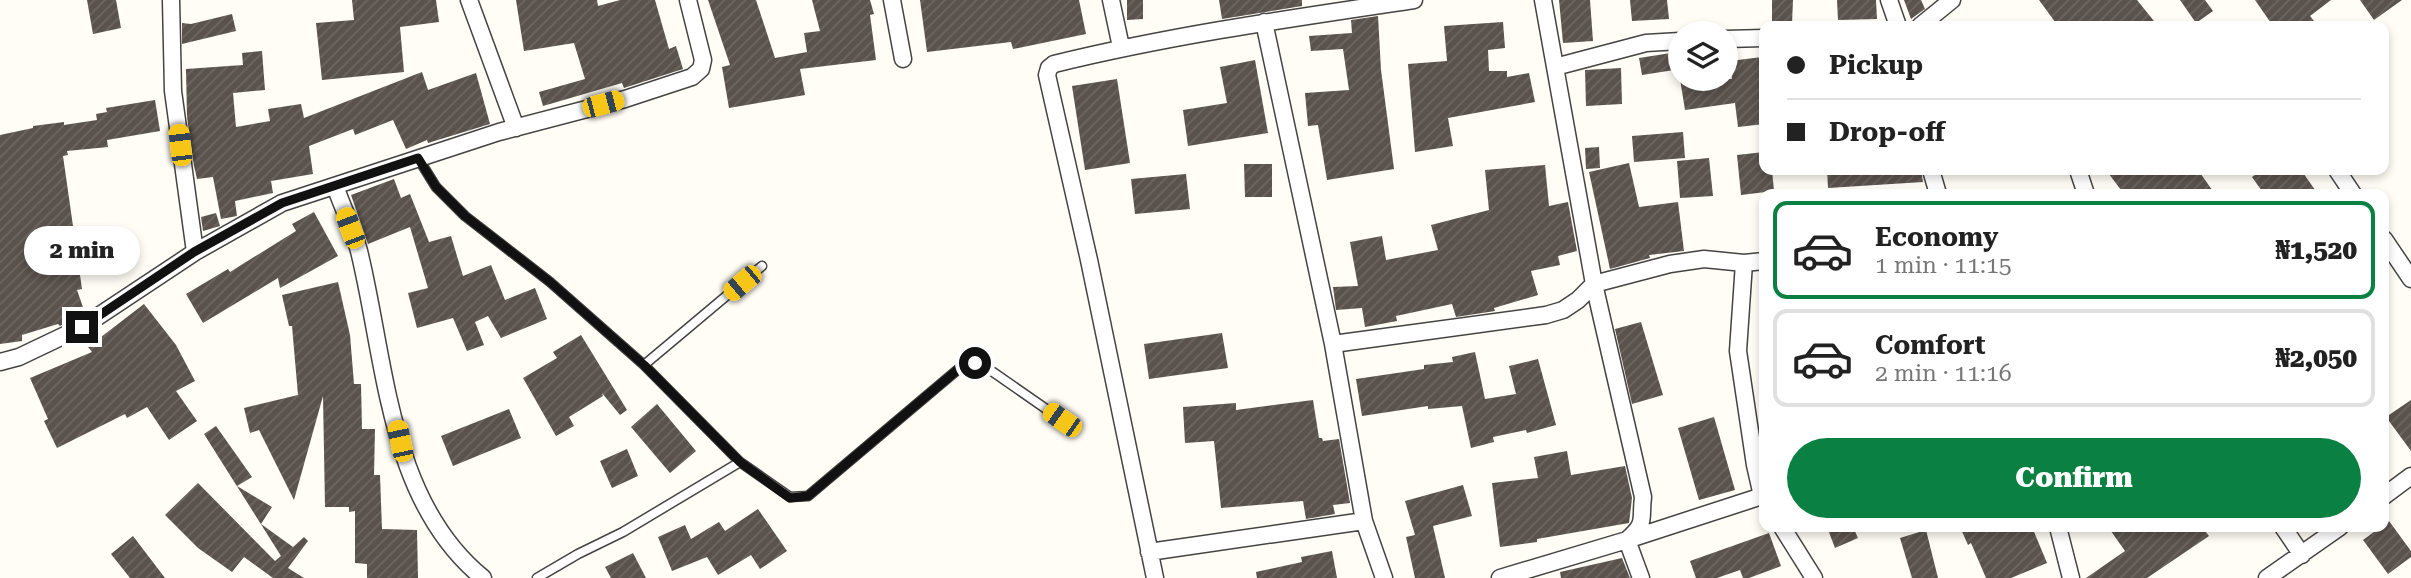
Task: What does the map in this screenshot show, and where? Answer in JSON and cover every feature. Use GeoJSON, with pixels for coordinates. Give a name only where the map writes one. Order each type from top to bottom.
{"type":"FeatureCollection","features":[{"type":"Feature","properties":{"kind":"street"},"geometry":{"type":"LineString","coordinates":[[171,0],[173,91],[194,252]]}},
{"type":"Feature","properties":{"kind":"street"},"geometry":{"type":"LineString","coordinates":[[469,0],[516,128]]}},
{"type":"Feature","properties":{"kind":"street"},"geometry":{"type":"LineString","coordinates":[[0,362],[82,327],[194,252],[282,203],[418,158],[625,99],[692,77],[701,69],[704,60],[688,0]]}},
{"type":"Feature","properties":{"kind":"street"},"geometry":{"type":"LineString","coordinates":[[892,0],[903,59]]}},
{"type":"Feature","properties":{"kind":"street"},"geometry":{"type":"LineString","coordinates":[[1111,0],[1121,47]]}},
{"type":"Feature","properties":{"kind":"street"},"geometry":{"type":"LineString","coordinates":[[1155,578],[1089,260],[1047,75],[1049,68],[1054,64],[1121,47],[1264,22],[1319,7],[1414,0]]}},
{"type":"Feature","properties":{"kind":"street"},"geometry":{"type":"LineString","coordinates":[[1543,0],[1594,284],[1643,497],[1644,519],[1640,529],[1627,540]]}},
{"type":"Feature","properties":{"kind":"street"},"geometry":{"type":"LineString","coordinates":[[1889,0],[1896,21]]}},
{"type":"Feature","properties":{"kind":"street"},"geometry":{"type":"LineString","coordinates":[[1926,21],[1952,0]]}},
{"type":"Feature","properties":{"kind":"street"},"geometry":{"type":"LineString","coordinates":[[1264,22],[1333,344],[1364,521],[1384,578]]}},
{"type":"Feature","properties":{"kind":"street"},"geometry":{"type":"LineString","coordinates":[[1738,39],[1759,38]]}},
{"type":"Feature","properties":{"kind":"street"},"geometry":{"type":"LineString","coordinates":[[1555,67],[1646,44],[1668,42]]}},
{"type":"Feature","properties":{"kind":"street"},"geometry":{"type":"LineString","coordinates":[[335,186],[358,248],[400,441],[417,489],[450,545],[484,578]]}},
{"type":"Feature","properties":{"kind":"street"},"geometry":{"type":"LineString","coordinates":[[2389,246],[2411,279]]}},
{"type":"Feature","properties":{"kind":"street"},"geometry":{"type":"LineString","coordinates":[[1333,344],[1546,316],[1563,310],[1594,284],[1670,264],[1704,259],[1744,263],[1759,262]]}},
{"type":"Feature","properties":{"kind":"street"},"geometry":{"type":"LineString","coordinates":[[1744,263],[1738,351],[1759,481]]}},
{"type":"Feature","properties":{"kind":"street"},"geometry":{"type":"LineString","coordinates":[[2389,492],[2411,476]]}},
{"type":"Feature","properties":{"kind":"street"},"geometry":{"type":"LineString","coordinates":[[1500,578],[1759,498]]}},
{"type":"Feature","properties":{"kind":"street"},"geometry":{"type":"LineString","coordinates":[[1149,552],[1364,521]]}},
{"type":"Feature","properties":{"kind":"street"},"geometry":{"type":"LineString","coordinates":[[1785,532],[1814,578]]}},
{"type":"Feature","properties":{"kind":"street"},"geometry":{"type":"LineString","coordinates":[[2059,532],[2071,578]]}},
{"type":"Feature","properties":{"kind":"street"},"geometry":{"type":"LineString","coordinates":[[2286,532],[2302,555]]}},
{"type":"Feature","properties":{"kind":"street"},"geometry":{"type":"LineString","coordinates":[[2267,578],[2333,532]]}},
{"type":"Feature","properties":{"kind":"street"},"geometry":{"type":"LineString","coordinates":[[1627,540],[1641,578]]}},
{"type":"Feature","properties":{"kind":"lane"},"geometry":{"type":"LineString","coordinates":[[418,158],[436,187],[465,216],[550,282],[644,365],[740,462],[790,498],[808,496],[962,366],[975,363],[993,372],[1062,420]]}},
{"type":"Feature","properties":{"kind":"lane"},"geometry":{"type":"LineString","coordinates":[[644,365],[762,266]]}},
{"type":"Feature","properties":{"kind":"lane"},"geometry":{"type":"LineString","coordinates":[[537,578],[578,554],[623,533],[740,462]]}},
{"type":"Feature","properties":{"kind":"building"},"geometry":{"type":"Polygon","coordinates":[[[87,0],[116,0],[121,28],[93,34],[87,0]]]}},
{"type":"Feature","properties":{"kind":"building"},"geometry":{"type":"Polygon","coordinates":[[[352,0],[436,0],[439,22],[400,27],[404,72],[322,80],[316,23],[354,20],[352,0]]]}},
{"type":"Feature","properties":{"kind":"building"},"geometry":{"type":"Polygon","coordinates":[[[516,0],[597,0],[598,6],[620,0],[655,0],[669,49],[676,46],[683,69],[624,88],[622,83],[543,106],[539,92],[585,79],[574,43],[524,51],[516,0]]]}},
{"type":"Feature","properties":{"kind":"building"},"geometry":{"type":"Polygon","coordinates":[[[708,0],[756,0],[775,58],[807,52],[804,33],[820,31],[812,0],[870,0],[874,14],[870,15],[876,60],[800,69],[805,95],[729,108],[722,67],[730,65],[708,0]]]}},
{"type":"Feature","properties":{"kind":"building"},"geometry":{"type":"Polygon","coordinates":[[[920,0],[1079,0],[1086,34],[1013,49],[1011,42],[927,52],[920,0]]]}},
{"type":"Feature","properties":{"kind":"building"},"geometry":{"type":"Polygon","coordinates":[[[1127,0],[1143,0],[1143,19],[1127,20],[1127,0]]]}},
{"type":"Feature","properties":{"kind":"building"},"geometry":{"type":"Polygon","coordinates":[[[1219,0],[1302,0],[1302,6],[1222,19],[1219,0]]]}},
{"type":"Feature","properties":{"kind":"building"},"geometry":{"type":"Polygon","coordinates":[[[1559,0],[1590,0],[1593,41],[1563,43],[1559,0]]]}},
{"type":"Feature","properties":{"kind":"building"},"geometry":{"type":"Polygon","coordinates":[[[1630,0],[1667,0],[1669,19],[1632,21],[1630,0]]]}},
{"type":"Feature","properties":{"kind":"building"},"geometry":{"type":"Polygon","coordinates":[[[1772,0],[1793,0],[1792,21],[1772,21],[1772,0]]]}},
{"type":"Feature","properties":{"kind":"building"},"geometry":{"type":"Polygon","coordinates":[[[1837,0],[1876,0],[1877,19],[1838,20],[1837,0]]]}},
{"type":"Feature","properties":{"kind":"building"},"geometry":{"type":"Polygon","coordinates":[[[1904,0],[1921,0],[1925,9],[1911,19],[1904,0]]]}},
{"type":"Feature","properties":{"kind":"building"},"geometry":{"type":"Polygon","coordinates":[[[2039,0],[2137,0],[2154,21],[2054,21],[2039,0]]]}},
{"type":"Feature","properties":{"kind":"building"},"geometry":{"type":"Polygon","coordinates":[[[2180,0],[2205,0],[2213,11],[2195,21],[2180,0]]]}},
{"type":"Feature","properties":{"kind":"building"},"geometry":{"type":"Polygon","coordinates":[[[2255,0],[2331,0],[2310,16],[2314,21],[2270,21],[2255,0]]]}},
{"type":"Feature","properties":{"kind":"building"},"geometry":{"type":"Polygon","coordinates":[[[2360,0],[2402,0],[2374,20],[2360,0]]]}},
{"type":"Feature","properties":{"kind":"building"},"geometry":{"type":"Polygon","coordinates":[[[232,14],[236,31],[182,44],[182,23],[191,24],[232,14]]]}},
{"type":"Feature","properties":{"kind":"building"},"geometry":{"type":"Polygon","coordinates":[[[1378,16],[1381,70],[1394,169],[1327,180],[1318,125],[1308,126],[1305,93],[1349,90],[1343,49],[1311,51],[1309,36],[1352,33],[1351,20],[1378,16]]]}},
{"type":"Feature","properties":{"kind":"building"},"geometry":{"type":"Polygon","coordinates":[[[1503,22],[1505,48],[1488,50],[1489,71],[1507,71],[1507,77],[1529,73],[1535,102],[1448,118],[1453,146],[1415,152],[1408,64],[1447,61],[1444,26],[1503,22]]]}},
{"type":"Feature","properties":{"kind":"building"},"geometry":{"type":"Polygon","coordinates":[[[262,51],[265,90],[233,93],[236,127],[270,121],[268,109],[301,104],[304,118],[422,72],[428,90],[476,73],[490,124],[428,143],[427,140],[406,149],[393,120],[355,135],[353,129],[309,146],[313,174],[271,181],[273,193],[235,201],[237,216],[221,219],[213,177],[197,179],[187,117],[186,69],[243,65],[242,53],[262,51]]]}},
{"type":"Feature","properties":{"kind":"building"},"geometry":{"type":"Polygon","coordinates":[[[1668,53],[1668,71],[1642,75],[1639,58],[1668,53]]]}},
{"type":"Feature","properties":{"kind":"building"},"geometry":{"type":"Polygon","coordinates":[[[1759,57],[1759,125],[1738,127],[1735,103],[1685,110],[1682,91],[1738,91],[1738,60],[1759,57]]]}},
{"type":"Feature","properties":{"kind":"building"},"geometry":{"type":"Polygon","coordinates":[[[1255,60],[1268,133],[1188,146],[1183,110],[1227,103],[1220,67],[1255,60]]]}},
{"type":"Feature","properties":{"kind":"building"},"geometry":{"type":"Polygon","coordinates":[[[1621,68],[1622,104],[1586,106],[1585,70],[1621,68]]]}},
{"type":"Feature","properties":{"kind":"building"},"geometry":{"type":"Polygon","coordinates":[[[1117,79],[1130,163],[1085,170],[1072,86],[1117,79]]]}},
{"type":"Feature","properties":{"kind":"building"},"geometry":{"type":"Polygon","coordinates":[[[155,100],[160,131],[107,140],[108,147],[67,151],[68,155],[63,156],[82,289],[77,290],[85,313],[60,326],[58,324],[22,335],[22,341],[0,344],[0,135],[33,126],[97,120],[96,114],[107,112],[106,108],[155,100]]]}},
{"type":"Feature","properties":{"kind":"building"},"geometry":{"type":"Polygon","coordinates":[[[1683,132],[1685,158],[1634,162],[1632,136],[1683,132]]]}},
{"type":"Feature","properties":{"kind":"building"},"geometry":{"type":"Polygon","coordinates":[[[1599,147],[1600,168],[1586,169],[1585,148],[1599,147]]]}},
{"type":"Feature","properties":{"kind":"building"},"geometry":{"type":"Polygon","coordinates":[[[1759,153],[1759,175],[1772,175],[1774,189],[1759,189],[1759,193],[1741,195],[1737,155],[1759,153]]]}},
{"type":"Feature","properties":{"kind":"building"},"geometry":{"type":"Polygon","coordinates":[[[1709,158],[1713,196],[1680,198],[1677,161],[1709,158]]]}},
{"type":"Feature","properties":{"kind":"building"},"geometry":{"type":"Polygon","coordinates":[[[1629,163],[1639,207],[1678,202],[1684,251],[1649,255],[1650,258],[1610,269],[1589,172],[1629,163]]]}},
{"type":"Feature","properties":{"kind":"building"},"geometry":{"type":"Polygon","coordinates":[[[1244,164],[1272,164],[1272,197],[1245,197],[1244,164]]]}},
{"type":"Feature","properties":{"kind":"building"},"geometry":{"type":"Polygon","coordinates":[[[1545,165],[1549,206],[1568,202],[1577,251],[1558,256],[1560,265],[1531,271],[1538,295],[1494,308],[1495,311],[1456,317],[1452,304],[1396,316],[1397,321],[1365,327],[1362,308],[1336,310],[1333,287],[1358,286],[1350,242],[1382,236],[1386,260],[1438,250],[1431,225],[1489,210],[1485,170],[1545,165]]]}},
{"type":"Feature","properties":{"kind":"building"},"geometry":{"type":"Polygon","coordinates":[[[1186,174],[1190,209],[1135,214],[1131,179],[1186,174]]]}},
{"type":"Feature","properties":{"kind":"building"},"geometry":{"type":"Polygon","coordinates":[[[1827,175],[1922,175],[1923,182],[1828,188],[1827,175]]]}},
{"type":"Feature","properties":{"kind":"building"},"geometry":{"type":"Polygon","coordinates":[[[2110,175],[2202,175],[2211,189],[2120,189],[2110,175]]]}},
{"type":"Feature","properties":{"kind":"building"},"geometry":{"type":"Polygon","coordinates":[[[2305,175],[2314,189],[2260,189],[2252,177],[2305,175]]]}},
{"type":"Feature","properties":{"kind":"building"},"geometry":{"type":"Polygon","coordinates":[[[394,179],[401,198],[410,194],[429,242],[451,236],[463,276],[491,265],[505,300],[535,288],[547,319],[501,338],[488,316],[475,322],[484,345],[467,351],[453,318],[417,328],[408,293],[428,288],[410,227],[368,244],[351,195],[394,179]]]}},
{"type":"Feature","properties":{"kind":"building"},"geometry":{"type":"Polygon","coordinates":[[[314,212],[338,256],[280,288],[278,278],[203,323],[186,294],[228,269],[230,272],[296,231],[292,224],[314,212]]]}},
{"type":"Feature","properties":{"kind":"building"},"geometry":{"type":"Polygon","coordinates":[[[216,213],[220,226],[203,231],[201,217],[216,213]]]}},
{"type":"Feature","properties":{"kind":"building"},"geometry":{"type":"Polygon","coordinates":[[[338,282],[350,335],[354,384],[361,384],[362,429],[375,429],[374,475],[380,475],[382,529],[417,530],[418,578],[367,578],[367,564],[355,563],[355,511],[349,512],[349,507],[325,507],[323,396],[294,500],[259,430],[250,433],[244,408],[298,395],[292,326],[289,326],[282,295],[338,282]]]}},
{"type":"Feature","properties":{"kind":"building"},"geometry":{"type":"Polygon","coordinates":[[[144,304],[176,345],[195,381],[176,391],[197,421],[169,440],[147,407],[127,418],[125,414],[57,448],[44,421],[48,419],[30,378],[92,352],[88,347],[144,304]]]}},
{"type":"Feature","properties":{"kind":"building"},"geometry":{"type":"Polygon","coordinates":[[[1641,322],[1663,395],[1632,404],[1615,329],[1641,322]]]}},
{"type":"Feature","properties":{"kind":"building"},"geometry":{"type":"Polygon","coordinates":[[[1222,333],[1228,368],[1149,379],[1144,344],[1222,333]]]}},
{"type":"Feature","properties":{"kind":"building"},"geometry":{"type":"Polygon","coordinates":[[[581,335],[627,410],[620,415],[602,393],[603,396],[569,417],[574,426],[556,436],[523,378],[557,358],[553,352],[581,335]]]}},
{"type":"Feature","properties":{"kind":"building"},"geometry":{"type":"Polygon","coordinates":[[[1475,352],[1485,399],[1516,394],[1509,366],[1538,359],[1556,425],[1527,433],[1526,430],[1493,437],[1494,442],[1471,448],[1462,406],[1428,409],[1428,406],[1362,416],[1356,379],[1424,369],[1424,365],[1453,362],[1452,357],[1475,352]]]}},
{"type":"Feature","properties":{"kind":"building"},"geometry":{"type":"Polygon","coordinates":[[[1313,400],[1319,438],[1323,441],[1339,439],[1350,503],[1333,505],[1335,514],[1306,519],[1303,501],[1221,508],[1214,441],[1185,443],[1183,407],[1236,403],[1236,410],[1313,400]]]}},
{"type":"Feature","properties":{"kind":"building"},"geometry":{"type":"Polygon","coordinates":[[[2411,400],[2411,451],[2389,421],[2389,415],[2411,400]]]}},
{"type":"Feature","properties":{"kind":"building"},"geometry":{"type":"Polygon","coordinates":[[[657,404],[696,451],[670,473],[631,427],[657,404]]]}},
{"type":"Feature","properties":{"kind":"building"},"geometry":{"type":"Polygon","coordinates":[[[509,409],[521,438],[453,466],[441,436],[509,409]]]}},
{"type":"Feature","properties":{"kind":"building"},"geometry":{"type":"Polygon","coordinates":[[[1714,417],[1735,490],[1699,500],[1678,428],[1714,417]]]}},
{"type":"Feature","properties":{"kind":"building"},"geometry":{"type":"Polygon","coordinates":[[[216,426],[252,477],[237,486],[272,507],[261,524],[293,547],[304,537],[308,541],[288,568],[304,578],[273,578],[244,557],[232,572],[198,548],[165,515],[198,483],[275,561],[281,556],[204,434],[216,426]]]}},
{"type":"Feature","properties":{"kind":"building"},"geometry":{"type":"Polygon","coordinates":[[[627,449],[638,476],[612,488],[600,461],[627,449]]]}},
{"type":"Feature","properties":{"kind":"building"},"geometry":{"type":"Polygon","coordinates":[[[1567,451],[1571,475],[1625,466],[1632,498],[1629,523],[1500,547],[1492,483],[1538,478],[1534,457],[1567,451]]]}},
{"type":"Feature","properties":{"kind":"building"},"geometry":{"type":"Polygon","coordinates":[[[1463,485],[1472,516],[1433,526],[1445,578],[1415,578],[1406,537],[1415,535],[1405,501],[1463,485]]]}},
{"type":"Feature","properties":{"kind":"building"},"geometry":{"type":"Polygon","coordinates":[[[758,509],[787,551],[760,569],[751,555],[718,575],[707,557],[672,571],[658,537],[685,525],[691,539],[719,522],[725,531],[758,509]]]}},
{"type":"Feature","properties":{"kind":"building"},"geometry":{"type":"Polygon","coordinates":[[[2389,521],[2411,551],[2411,557],[2388,574],[2363,540],[2374,532],[2389,532],[2389,521]]]}},
{"type":"Feature","properties":{"kind":"building"},"geometry":{"type":"Polygon","coordinates":[[[1829,532],[1855,532],[1858,538],[1835,548],[1829,532]]]}},
{"type":"Feature","properties":{"kind":"building"},"geometry":{"type":"Polygon","coordinates":[[[1926,532],[1938,578],[1912,578],[1900,538],[1926,532]]]}},
{"type":"Feature","properties":{"kind":"building"},"geometry":{"type":"Polygon","coordinates":[[[1962,532],[2034,532],[2047,563],[2011,578],[1986,578],[1971,543],[1968,545],[1962,532]]]}},
{"type":"Feature","properties":{"kind":"building"},"geometry":{"type":"Polygon","coordinates":[[[2112,532],[2206,532],[2209,536],[2147,578],[2086,578],[2125,551],[2112,532]]]}},
{"type":"Feature","properties":{"kind":"building"},"geometry":{"type":"Polygon","coordinates":[[[1769,533],[1781,566],[1749,578],[1743,578],[1740,570],[1717,578],[1696,578],[1690,561],[1769,533]]]}},
{"type":"Feature","properties":{"kind":"building"},"geometry":{"type":"Polygon","coordinates":[[[133,536],[165,578],[130,578],[111,554],[133,536]]]}},
{"type":"Feature","properties":{"kind":"building"},"geometry":{"type":"Polygon","coordinates":[[[1332,551],[1337,578],[1257,578],[1256,572],[1302,562],[1301,557],[1332,551]]]}},
{"type":"Feature","properties":{"kind":"building"},"geometry":{"type":"Polygon","coordinates":[[[633,553],[646,578],[611,578],[605,567],[633,553]]]}},
{"type":"Feature","properties":{"kind":"building"},"geometry":{"type":"Polygon","coordinates":[[[1622,558],[1630,578],[1561,578],[1560,572],[1622,558]]]}},
{"type":"Feature","properties":{"kind":"route"},"geometry":{"type":"LineString","coordinates":[[82,327],[194,252],[282,203],[418,158],[436,187],[465,216],[550,282],[644,365],[740,462],[790,498],[808,496],[962,366],[975,363]]}}]}
